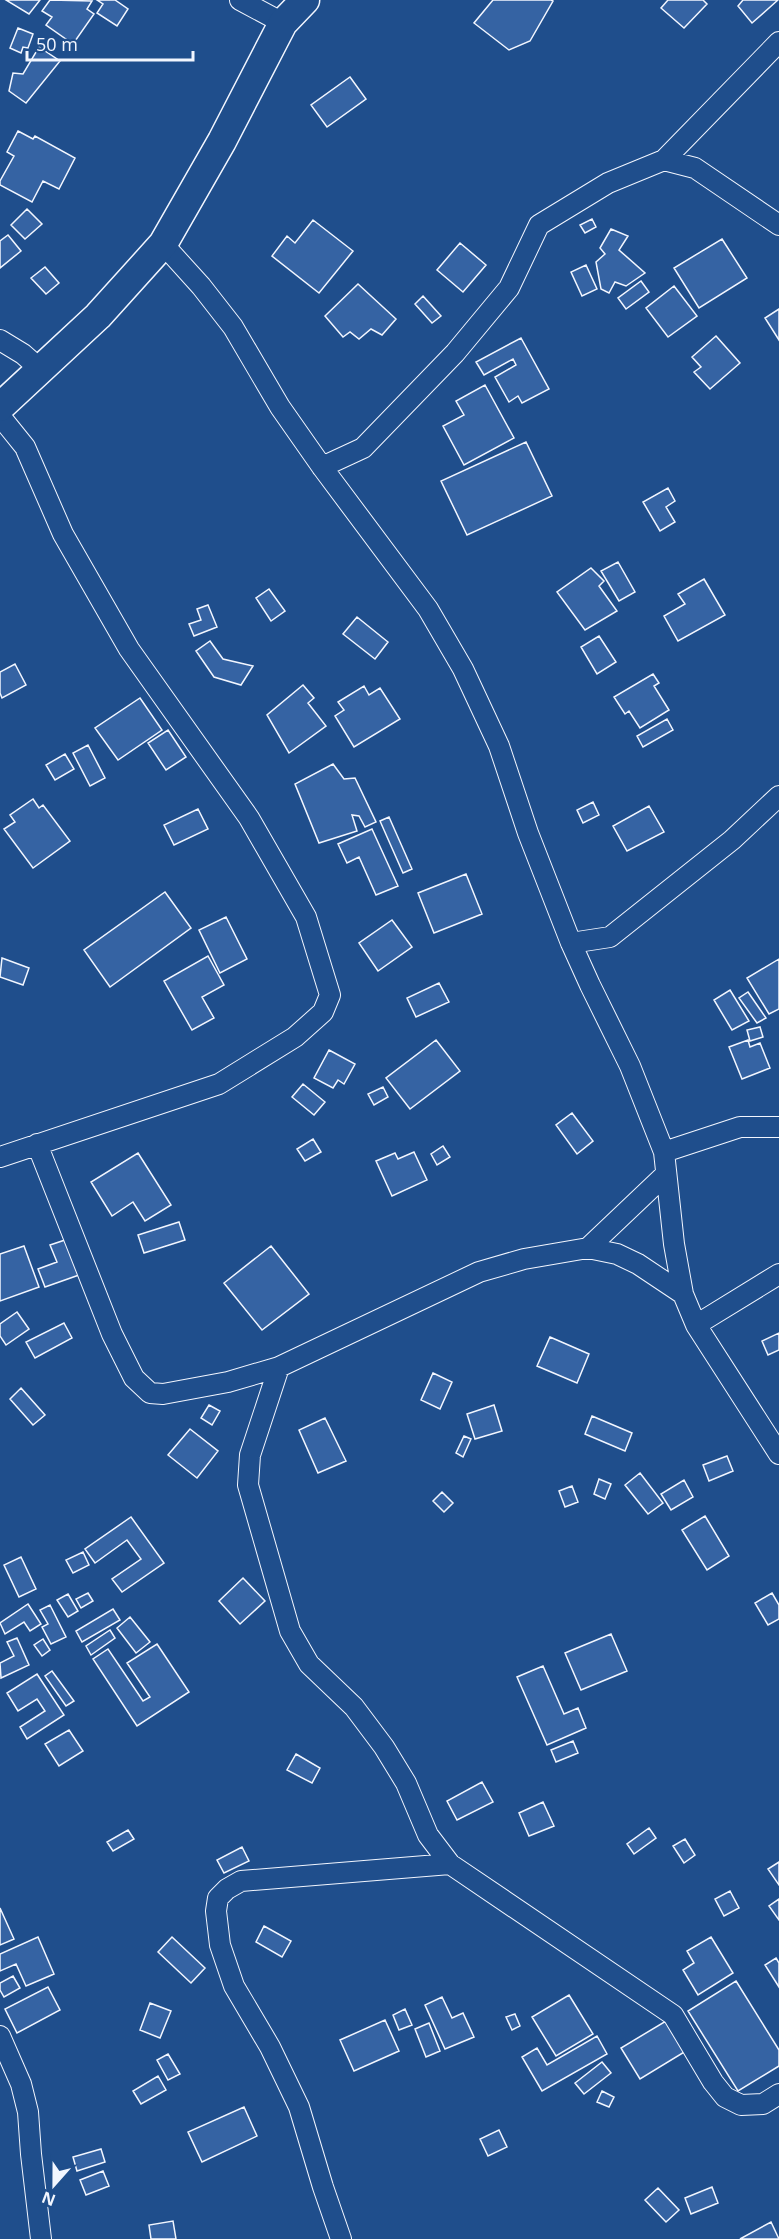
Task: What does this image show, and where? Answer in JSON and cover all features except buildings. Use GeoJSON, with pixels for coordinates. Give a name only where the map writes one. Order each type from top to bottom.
{"type":"FeatureCollection","features":[{"type":"Feature","properties":{"kind":"main road"},"geometry":{"type":"LineString","coordinates":[[0,407],[98,316],[163,244],[222,141],[283,23],[305,0]]}},
{"type":"Feature","properties":{"kind":"street"},"geometry":{"type":"LineString","coordinates":[[240,0],[283,23]]}},
{"type":"Feature","properties":{"kind":"street"},"geometry":{"type":"LineString","coordinates":[[322,467],[363,448],[455,353],[509,288],[539,225],[608,183],[664,160],[779,42]]}},
{"type":"Feature","properties":{"kind":"street"},"geometry":{"type":"LineString","coordinates":[[664,160],[695,168],[779,225]]}},
{"type":"Feature","properties":{"kind":"street"},"geometry":{"type":"LineString","coordinates":[[163,244],[234,327],[280,406],[322,467],[428,609],[463,669],[499,746],[528,833],[571,942],[630,1066],[664,1152],[674,1244],[683,1294],[696,1325],[779,1454]]}},
{"type":"Feature","properties":{"kind":"street"},"geometry":{"type":"LineString","coordinates":[[0,340],[24,354],[40,369]]}},
{"type":"Feature","properties":{"kind":"street"},"geometry":{"type":"LineString","coordinates":[[0,416],[25,447],[63,534],[129,649],[249,818],[306,916],[330,995],[323,1012],[294,1037],[219,1084],[0,1157]]}},
{"type":"Feature","properties":{"kind":"street"},"geometry":{"type":"LineString","coordinates":[[571,942],[610,937],[732,840],[779,796]]}},
{"type":"Feature","properties":{"kind":"street"},"geometry":{"type":"LineString","coordinates":[[664,1152],[740,1127],[779,1127]]}},
{"type":"Feature","properties":{"kind":"street"},"geometry":{"type":"LineString","coordinates":[[38,1144],[112,1334],[134,1378],[150,1393],[163,1395],[228,1382],[279,1367],[479,1272],[524,1259],[588,1248],[617,1254],[638,1264],[683,1294]]}},
{"type":"Feature","properties":{"kind":"street"},"geometry":{"type":"LineString","coordinates":[[588,1248],[666,1174]]}},
{"type":"Feature","properties":{"kind":"street"},"geometry":{"type":"LineString","coordinates":[[696,1325],[779,1274]]}},
{"type":"Feature","properties":{"kind":"street"},"geometry":{"type":"LineString","coordinates":[[279,1367],[250,1455],[248,1485],[290,1631],[309,1664],[354,1707],[384,1747],[406,1783],[428,1835],[450,1864],[673,2015],[713,2082],[725,2097],[741,2105],[763,2104],[779,2094]]}},
{"type":"Feature","properties":{"kind":"street"},"geometry":{"type":"LineString","coordinates":[[341,2239],[322,2187],[299,2107],[270,2047],[234,1986],[220,1945],[216,1911],[218,1898],[226,1889],[241,1881],[450,1864]]}},
{"type":"Feature","properties":{"kind":"street"},"geometry":{"type":"LineString","coordinates":[[0,2036],[21,2084],[28,2112],[41,2239]]}}]}
